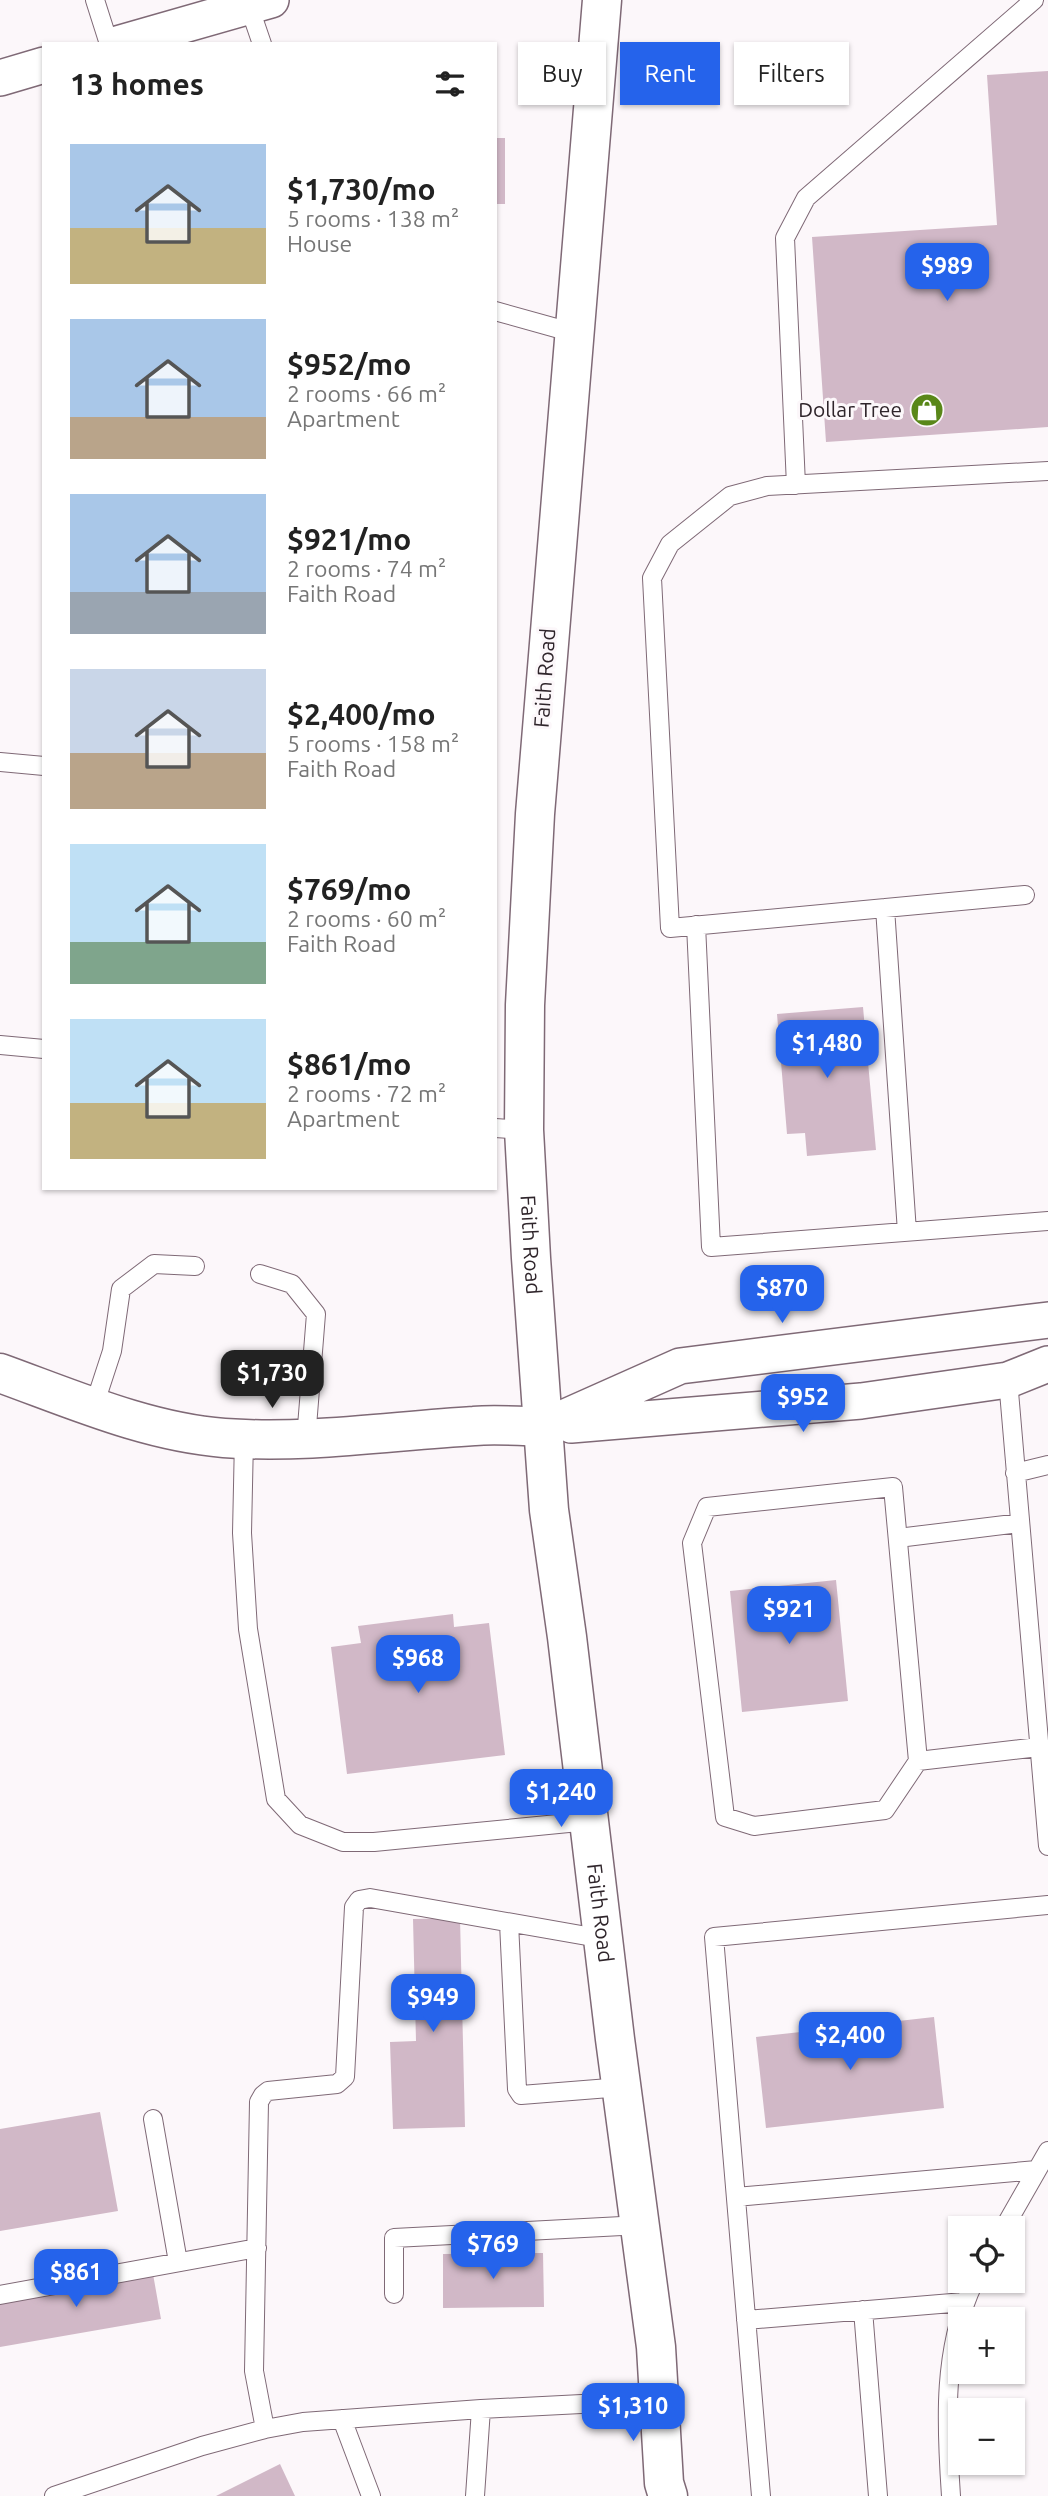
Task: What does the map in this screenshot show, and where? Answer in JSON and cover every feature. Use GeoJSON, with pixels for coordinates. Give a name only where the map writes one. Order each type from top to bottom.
{"type":"FeatureCollection","features":[{"type":"Feature","properties":{"kind":"main road","name":"Faith Road"},"geometry":{"type":"LineString","coordinates":[[602,0],[535,814],[525,1005],[510,1129],[527,1209],[549,1510],[641,2225],[660,2400],[664,2492]]}},
{"type":"Feature","properties":{"kind":"main road"},"geometry":{"type":"LineString","coordinates":[[0,1373],[122,1417],[171,1429],[222,1437],[306,1439],[477,1425],[543,1427]]}},
{"type":"Feature","properties":{"kind":"street"},"geometry":{"type":"LineString","coordinates":[[124,42],[260,3]]}},
{"type":"Feature","properties":{"kind":"street"},"geometry":{"type":"LineString","coordinates":[[0,78],[42,66]]}},
{"type":"Feature","properties":{"kind":"street"},"geometry":{"type":"LineString","coordinates":[[543,1427],[680,1366],[1048,1320]]}},
{"type":"Feature","properties":{"kind":"street"},"geometry":{"type":"LineString","coordinates":[[543,1427],[861,1401],[1008,1380],[1048,1364]]}},
{"type":"Feature","properties":{"kind":"lane"},"geometry":{"type":"LineString","coordinates":[[95,0],[107,42]]}},
{"type":"Feature","properties":{"kind":"lane"},"geometry":{"type":"LineString","coordinates":[[796,485],[785,238],[806,198],[1034,0]]}},
{"type":"Feature","properties":{"kind":"lane"},"geometry":{"type":"LineString","coordinates":[[260,3],[262,42]]}},
{"type":"Feature","properties":{"kind":"lane"},"geometry":{"type":"LineString","coordinates":[[497,312],[574,333]]}},
{"type":"Feature","properties":{"kind":"lane"},"geometry":{"type":"LineString","coordinates":[[1026,895],[670,928],[652,579],[670,544],[730,496],[767,486],[1048,471]]}},
{"type":"Feature","properties":{"kind":"lane"},"geometry":{"type":"LineString","coordinates":[[0,762],[42,766]]}},
{"type":"Feature","properties":{"kind":"lane"},"geometry":{"type":"LineString","coordinates":[[885,908],[907,1232]]}},
{"type":"Feature","properties":{"kind":"lane"},"geometry":{"type":"LineString","coordinates":[[696,925],[711,1247],[1048,1221]]}},
{"type":"Feature","properties":{"kind":"lane"},"geometry":{"type":"LineString","coordinates":[[0,1045],[42,1049]]}},
{"type":"Feature","properties":{"kind":"lane"},"geometry":{"type":"LineString","coordinates":[[94,1406],[112,1351],[121,1289],[154,1264],[195,1266]]}},
{"type":"Feature","properties":{"kind":"lane"},"geometry":{"type":"LineString","coordinates":[[260,1274],[292,1284],[316,1314],[306,1439]]}},
{"type":"Feature","properties":{"kind":"lane"},"geometry":{"type":"LineString","coordinates":[[1008,1380],[1048,1846]]}},
{"type":"Feature","properties":{"kind":"lane"},"geometry":{"type":"LineString","coordinates":[[244,1438],[242,1533],[248,1629],[276,1799],[300,1825],[343,1842],[374,1842],[590,1821]]}},
{"type":"Feature","properties":{"kind":"lane"},"geometry":{"type":"LineString","coordinates":[[1016,1473],[1048,1465]]}},
{"type":"Feature","properties":{"kind":"lane"},"geometry":{"type":"LineString","coordinates":[[893,1487],[918,1761],[885,1810],[754,1826],[725,1817],[692,1544],[708,1507],[893,1487]]}},
{"type":"Feature","properties":{"kind":"lane"},"geometry":{"type":"LineString","coordinates":[[898,1538],[1020,1523]]}},
{"type":"Feature","properties":{"kind":"lane"},"geometry":{"type":"LineString","coordinates":[[918,1761],[1039,1747]]}},
{"type":"Feature","properties":{"kind":"lane"},"geometry":{"type":"LineString","coordinates":[[265,2429],[254,2371],[260,2102],[268,2091],[337,2084],[345,2077],[354,1907],[359,1900],[370,1898],[604,1939]]}},
{"type":"Feature","properties":{"kind":"lane"},"geometry":{"type":"LineString","coordinates":[[761,2496],[714,1937],[1048,1905]]}},
{"type":"Feature","properties":{"kind":"lane"},"geometry":{"type":"LineString","coordinates":[[509,1923],[517,2089],[521,2095],[622,2087]]}},
{"type":"Feature","properties":{"kind":"lane"},"geometry":{"type":"LineString","coordinates":[[153,2119],[178,2262]]}},
{"type":"Feature","properties":{"kind":"lane"},"geometry":{"type":"LineString","coordinates":[[1011,2216],[1048,2151]]}},
{"type":"Feature","properties":{"kind":"lane"},"geometry":{"type":"LineString","coordinates":[[736,2197],[1037,2170]]}},
{"type":"Feature","properties":{"kind":"lane"},"geometry":{"type":"LineString","coordinates":[[394,2294],[394,2238],[641,2225]]}},
{"type":"Feature","properties":{"kind":"lane"},"geometry":{"type":"LineString","coordinates":[[0,2295],[257,2248]]}},
{"type":"Feature","properties":{"kind":"lane"},"geometry":{"type":"LineString","coordinates":[[951,2496],[946,2423],[953,2350],[968,2293]]}},
{"type":"Feature","properties":{"kind":"lane"},"geometry":{"type":"LineString","coordinates":[[746,2320],[964,2302]]}},
{"type":"Feature","properties":{"kind":"lane"},"geometry":{"type":"LineString","coordinates":[[863,2310],[878,2496]]}},
{"type":"Feature","properties":{"kind":"lane"},"geometry":{"type":"LineString","coordinates":[[54,2496],[202,2446],[303,2422],[660,2400]]}},
{"type":"Feature","properties":{"kind":"lane"},"geometry":{"type":"LineString","coordinates":[[475,2496],[481,2409]]}},
{"type":"Feature","properties":{"kind":"lane"},"geometry":{"type":"LineString","coordinates":[[342,2419],[371,2496]]}},
{"type":"Feature","properties":{"kind":"building"},"geometry":{"type":"Polygon","coordinates":[[[1048,71],[1048,427],[826,442],[812,237],[997,225],[987,75],[1048,71]]]}},
{"type":"Feature","properties":{"kind":"building"},"geometry":{"type":"Polygon","coordinates":[[[497,138],[505,138],[505,204],[497,204],[497,138]]]}},
{"type":"Feature","properties":{"kind":"building"},"geometry":{"type":"Polygon","coordinates":[[[863,1007],[876,1150],[807,1156],[805,1133],[787,1134],[777,1014],[863,1007]]]}},
{"type":"Feature","properties":{"kind":"building"},"geometry":{"type":"Polygon","coordinates":[[[836,1580],[848,1701],[742,1712],[730,1591],[836,1580]]]}},
{"type":"Feature","properties":{"kind":"building"},"geometry":{"type":"Polygon","coordinates":[[[453,1614],[454,1627],[489,1623],[505,1755],[347,1774],[331,1647],[361,1643],[358,1626],[453,1614]]]}},
{"type":"Feature","properties":{"kind":"building"},"geometry":{"type":"Polygon","coordinates":[[[460,1918],[465,2127],[393,2129],[390,2042],[416,2041],[413,1919],[460,1918]]]}},
{"type":"Feature","properties":{"kind":"building"},"geometry":{"type":"Polygon","coordinates":[[[934,2017],[944,2108],[766,2128],[756,2037],[934,2017]]]}},
{"type":"Feature","properties":{"kind":"building"},"geometry":{"type":"Polygon","coordinates":[[[100,2112],[118,2211],[0,2231],[0,2129],[100,2112]]]}},
{"type":"Feature","properties":{"kind":"building"},"geometry":{"type":"Polygon","coordinates":[[[543,2253],[544,2307],[443,2308],[443,2254],[543,2253]]]}},
{"type":"Feature","properties":{"kind":"building"},"geometry":{"type":"Polygon","coordinates":[[[153,2274],[161,2319],[0,2347],[0,2292],[153,2274]]]}},
{"type":"Feature","properties":{"kind":"building"},"geometry":{"type":"Polygon","coordinates":[[[280,2464],[295,2496],[216,2496],[280,2464]]]}},
{"type":"Feature","properties":{"kind":"place","name":"Dollar Tree"},"geometry":{"type":"Point","coordinates":[927,410]}}]}
